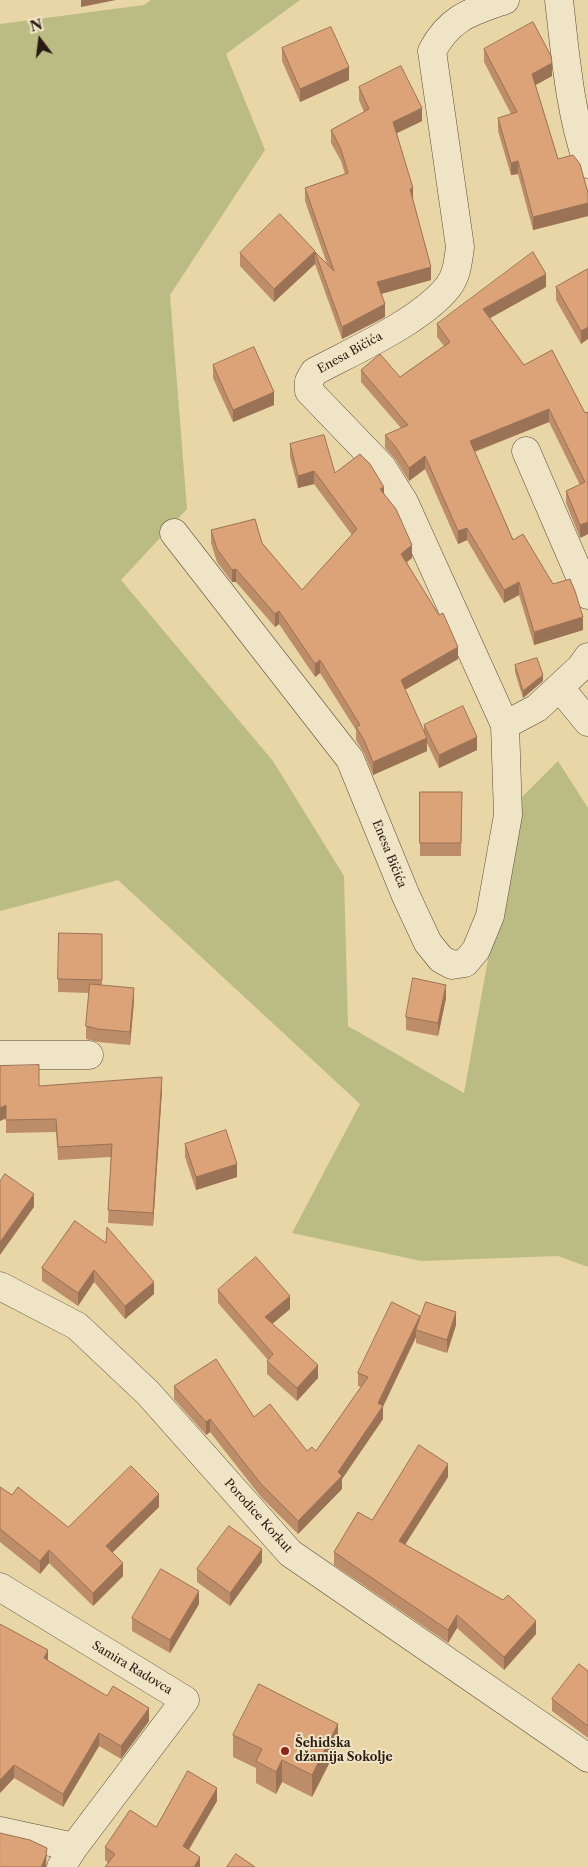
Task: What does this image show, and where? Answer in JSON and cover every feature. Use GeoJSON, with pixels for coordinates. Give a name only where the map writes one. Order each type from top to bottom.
{"type":"FeatureCollection","features":[{"type":"Feature","properties":{"kind":"street","name":"Enesa Bičića"},"geometry":{"type":"LineString","coordinates":[[174,533],[350,759],[406,896],[428,943],[441,959],[452,965],[465,963],[476,950],[490,916],[508,815],[505,726],[404,502],[382,466],[309,391],[309,381],[314,372],[392,331],[431,304],[449,286],[458,269],[460,247],[432,51],[440,36],[454,21],[477,10],[506,0]]}},
{"type":"Feature","properties":{"kind":"street"},"geometry":{"type":"LineString","coordinates":[[559,0],[577,64],[581,145],[588,164]]}},
{"type":"Feature","properties":{"kind":"street"},"geometry":{"type":"LineString","coordinates":[[526,451],[588,595]]}},
{"type":"Feature","properties":{"kind":"street"},"geometry":{"type":"LineString","coordinates":[[505,726],[537,708],[560,688],[581,667],[588,657]]}},
{"type":"Feature","properties":{"kind":"street"},"geometry":{"type":"LineString","coordinates":[[560,688],[588,722]]}},
{"type":"Feature","properties":{"kind":"street"},"geometry":{"type":"LineString","coordinates":[[0,1056],[89,1054]]}},
{"type":"Feature","properties":{"kind":"street","name":"Porodice Korkut"},"geometry":{"type":"LineString","coordinates":[[0,1286],[77,1326],[148,1393],[290,1553],[588,1758]]}},
{"type":"Feature","properties":{"kind":"street","name":"Samira Radovca"},"geometry":{"type":"LineString","coordinates":[[0,1587],[185,1700],[68,1857],[0,1831]]}},
{"type":"Feature","properties":{"kind":"green space"},"geometry":{"type":"Polygon","coordinates":[[[151,0],[300,0],[226,54],[265,150],[170,295],[187,509],[121,580],[273,761],[344,876],[348,1026],[464,1093],[516,803],[558,761],[588,808],[588,1267],[558,1256],[421,1261],[292,1233],[360,1104],[118,880],[0,911],[0,24],[144,5],[151,0]]]}},
{"type":"Feature","properties":{"kind":"building"},"geometry":{"type":"Polygon","coordinates":[[[533,22],[551,56],[552,63],[532,74],[558,159],[573,155],[580,164],[588,193],[588,203],[533,217],[518,161],[511,163],[498,118],[517,112],[484,49],[533,22]]]}},
{"type":"Feature","properties":{"kind":"building"},"geometry":{"type":"Polygon","coordinates":[[[331,27],[349,67],[300,89],[282,48],[331,27]]]}},
{"type":"Feature","properties":{"kind":"building"},"geometry":{"type":"Polygon","coordinates":[[[401,66],[422,108],[393,122],[413,188],[410,189],[431,267],[377,282],[385,304],[342,327],[315,252],[334,271],[305,188],[348,173],[341,149],[331,130],[369,109],[359,87],[401,66]]]}},
{"type":"Feature","properties":{"kind":"building"},"geometry":{"type":"Polygon","coordinates":[[[280,214],[315,251],[274,289],[240,253],[280,214]]]}},
{"type":"Feature","properties":{"kind":"building"},"geometry":{"type":"Polygon","coordinates":[[[533,252],[546,274],[483,309],[524,365],[552,350],[585,413],[588,412],[588,522],[580,525],[566,491],[585,482],[549,409],[470,441],[513,540],[523,534],[553,584],[570,579],[575,591],[583,617],[534,632],[519,582],[504,590],[467,528],[458,531],[425,456],[409,468],[395,446],[385,435],[408,425],[361,370],[380,354],[400,377],[450,342],[437,324],[533,252]]]}},
{"type":"Feature","properties":{"kind":"building"},"geometry":{"type":"Polygon","coordinates":[[[588,269],[588,327],[581,331],[556,287],[588,269]]]}},
{"type":"Feature","properties":{"kind":"building"},"geometry":{"type":"Polygon","coordinates":[[[254,347],[274,392],[233,410],[213,365],[254,347]]]}},
{"type":"Feature","properties":{"kind":"building"},"geometry":{"type":"Polygon","coordinates":[[[324,435],[335,473],[360,454],[370,464],[384,487],[380,489],[396,509],[412,545],[401,554],[439,615],[443,613],[458,647],[401,680],[427,738],[373,762],[364,740],[356,727],[360,725],[320,660],[315,664],[279,611],[275,614],[236,569],[232,570],[217,549],[211,530],[255,519],[262,543],[302,590],[357,529],[314,471],[298,476],[290,444],[324,435]]]}},
{"type":"Feature","properties":{"kind":"building"},"geometry":{"type":"Polygon","coordinates":[[[537,658],[543,675],[523,691],[515,665],[537,658]]]}},
{"type":"Feature","properties":{"kind":"building"},"geometry":{"type":"Polygon","coordinates":[[[463,706],[477,737],[439,755],[424,725],[463,706]]]}},
{"type":"Feature","properties":{"kind":"building"},"geometry":{"type":"Polygon","coordinates":[[[420,792],[462,792],[461,843],[420,843],[420,792]]]}},
{"type":"Feature","properties":{"kind":"building"},"geometry":{"type":"Polygon","coordinates":[[[59,933],[102,934],[102,980],[58,979],[59,933]]]}},
{"type":"Feature","properties":{"kind":"building"},"geometry":{"type":"Polygon","coordinates":[[[413,978],[446,985],[438,1023],[406,1017],[413,978]]]}},
{"type":"Feature","properties":{"kind":"building"},"geometry":{"type":"Polygon","coordinates":[[[90,984],[134,988],[130,1032],[86,1026],[90,984]]]}},
{"type":"Feature","properties":{"kind":"building"},"geometry":{"type":"Polygon","coordinates":[[[39,1065],[39,1086],[162,1077],[153,1213],[108,1210],[112,1144],[58,1147],[56,1119],[6,1120],[6,1105],[0,1108],[0,1066],[39,1065]]]}},
{"type":"Feature","properties":{"kind":"building"},"geometry":{"type":"Polygon","coordinates":[[[226,1130],[237,1164],[196,1177],[185,1144],[226,1130]]]}},
{"type":"Feature","properties":{"kind":"building"},"geometry":{"type":"Polygon","coordinates":[[[5,1174],[34,1194],[0,1242],[0,1182],[5,1174]]]}},
{"type":"Feature","properties":{"kind":"building"},"geometry":{"type":"Polygon","coordinates":[[[75,1221],[106,1243],[107,1227],[154,1282],[125,1306],[94,1270],[78,1293],[42,1268],[75,1221]]]}},
{"type":"Feature","properties":{"kind":"building"},"geometry":{"type":"Polygon","coordinates":[[[256,1257],[290,1296],[265,1317],[318,1365],[297,1388],[267,1361],[273,1354],[218,1290],[256,1257]]]}},
{"type":"Feature","properties":{"kind":"building"},"geometry":{"type":"Polygon","coordinates":[[[392,1302],[420,1316],[378,1403],[383,1406],[338,1472],[342,1476],[298,1521],[261,1484],[210,1419],[206,1422],[174,1386],[216,1359],[254,1417],[270,1404],[307,1451],[312,1447],[316,1451],[368,1377],[358,1373],[392,1302]]]}},
{"type":"Feature","properties":{"kind":"building"},"geometry":{"type":"Polygon","coordinates":[[[426,1302],[456,1312],[447,1340],[416,1330],[426,1302]]]}},
{"type":"Feature","properties":{"kind":"building"},"geometry":{"type":"Polygon","coordinates":[[[419,1445],[448,1464],[399,1541],[503,1600],[508,1595],[536,1621],[504,1657],[457,1615],[448,1630],[334,1552],[358,1512],[372,1520],[419,1445]]]}},
{"type":"Feature","properties":{"kind":"building"},"geometry":{"type":"Polygon","coordinates":[[[131,1466],[159,1494],[106,1546],[123,1563],[93,1593],[49,1550],[40,1561],[0,1529],[0,1487],[12,1495],[18,1487],[68,1527],[131,1466]]]}},
{"type":"Feature","properties":{"kind":"building"},"geometry":{"type":"Polygon","coordinates":[[[229,1526],[262,1549],[230,1593],[197,1569],[229,1526]]]}},
{"type":"Feature","properties":{"kind":"building"},"geometry":{"type":"Polygon","coordinates":[[[161,1569],[199,1591],[170,1640],[132,1618],[161,1569]]]}},
{"type":"Feature","properties":{"kind":"building"},"geometry":{"type":"Polygon","coordinates":[[[0,1624],[48,1650],[44,1658],[107,1696],[113,1686],[149,1708],[121,1746],[99,1733],[63,1794],[14,1765],[0,1780],[0,1624]]]}},
{"type":"Feature","properties":{"kind":"building"},"geometry":{"type":"Polygon","coordinates":[[[579,1664],[588,1671],[588,1726],[552,1699],[579,1664]]]}},
{"type":"Feature","properties":{"kind":"building","name":"Šehidska džamija Sokolje"},"geometry":{"type":"Polygon","coordinates":[[[259,1684],[338,1724],[312,1775],[282,1760],[276,1772],[256,1761],[262,1749],[233,1735],[259,1684]]]}},
{"type":"Feature","properties":{"kind":"building"},"geometry":{"type":"Polygon","coordinates":[[[188,1771],[217,1788],[183,1846],[200,1857],[194,1867],[105,1867],[115,1854],[105,1847],[130,1810],[156,1827],[188,1771]]]}},
{"type":"Feature","properties":{"kind":"building"},"geometry":{"type":"Polygon","coordinates":[[[0,1833],[30,1840],[47,1848],[41,1867],[0,1867],[0,1833]]]}},
{"type":"Feature","properties":{"kind":"building"},"geometry":{"type":"Polygon","coordinates":[[[236,1854],[255,1867],[227,1867],[236,1854]]]}},
{"type":"Feature","properties":{"kind":"place","name":"Šehidska džamija Sokolje"},"geometry":{"type":"Point","coordinates":[285,1751]}}]}
